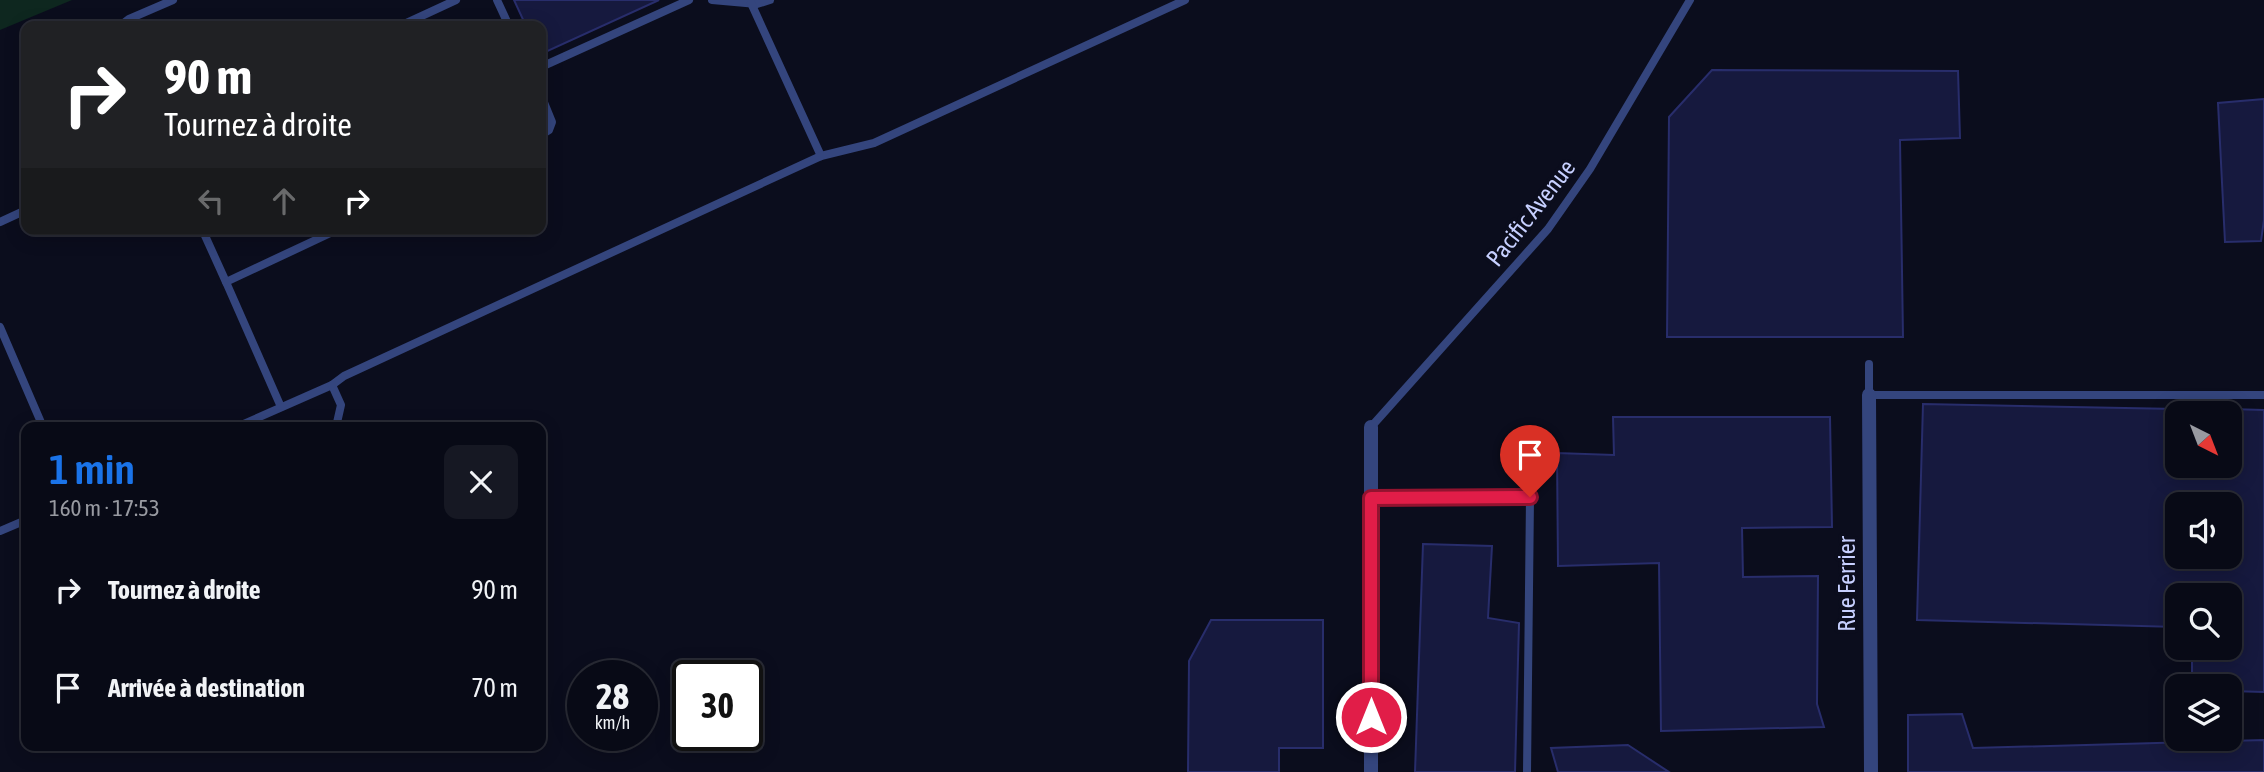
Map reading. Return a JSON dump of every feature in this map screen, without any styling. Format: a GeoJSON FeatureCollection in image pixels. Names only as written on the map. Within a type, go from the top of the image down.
{"type":"FeatureCollection","features":[{"type":"Feature","properties":{"kind":"street","name":"Rue Ferrier"},"geometry":{"type":"LineString","coordinates":[[1870,395],[1871,772]]}},
{"type":"Feature","properties":{"kind":"street"},"geometry":{"type":"LineString","coordinates":[[1371,427],[1371,772]]}},
{"type":"Feature","properties":{"kind":"lane"},"geometry":{"type":"LineString","coordinates":[[127,21],[173,0]]}},
{"type":"Feature","properties":{"kind":"lane"},"geometry":{"type":"LineString","coordinates":[[411,21],[456,0]]}},
{"type":"Feature","properties":{"kind":"lane"},"geometry":{"type":"LineString","coordinates":[[497,0],[507,21]]}},
{"type":"Feature","properties":{"kind":"lane"},"geometry":{"type":"LineString","coordinates":[[546,65],[690,0]]}},
{"type":"Feature","properties":{"kind":"lane"},"geometry":{"type":"LineString","coordinates":[[712,0],[751,4],[770,0]]}},
{"type":"Feature","properties":{"kind":"lane"},"geometry":{"type":"LineString","coordinates":[[248,422],[821,156],[874,143],[1185,0]]}},
{"type":"Feature","properties":{"kind":"lane","name":"Pacific Avenue"},"geometry":{"type":"LineString","coordinates":[[1371,427],[1465,325],[1548,229],[1590,169],[1690,0]]}},
{"type":"Feature","properties":{"kind":"lane"},"geometry":{"type":"LineString","coordinates":[[751,4],[821,156]]}},
{"type":"Feature","properties":{"kind":"lane"},"geometry":{"type":"LineString","coordinates":[[546,107],[552,122],[546,132]]}},
{"type":"Feature","properties":{"kind":"lane"},"geometry":{"type":"LineString","coordinates":[[0,222],[21,212]]}},
{"type":"Feature","properties":{"kind":"lane"},"geometry":{"type":"LineString","coordinates":[[205,235],[281,407]]}},
{"type":"Feature","properties":{"kind":"lane"},"geometry":{"type":"LineString","coordinates":[[226,282],[326,235]]}},
{"type":"Feature","properties":{"kind":"lane"},"geometry":{"type":"LineString","coordinates":[[0,327],[41,422]]}},
{"type":"Feature","properties":{"kind":"lane"},"geometry":{"type":"LineString","coordinates":[[1869,364],[1870,395],[2264,395]]}},
{"type":"Feature","properties":{"kind":"lane"},"geometry":{"type":"LineString","coordinates":[[331,385],[341,405],[337,422]]}},
{"type":"Feature","properties":{"kind":"lane"},"geometry":{"type":"LineString","coordinates":[[1371,498],[1530,497],[1527,772]]}},
{"type":"Feature","properties":{"kind":"lane"},"geometry":{"type":"LineString","coordinates":[[0,531],[21,522]]}},
{"type":"Feature","properties":{"kind":"green space"},"geometry":{"type":"Polygon","coordinates":[[[0,0],[72,0],[21,21],[0,30],[0,0]]]}},
{"type":"Feature","properties":{"kind":"building"},"geometry":{"type":"Polygon","coordinates":[[[514,0],[659,0],[546,52],[546,21],[524,21],[514,0]]]}},
{"type":"Feature","properties":{"kind":"building"},"geometry":{"type":"Polygon","coordinates":[[[1712,70],[1958,71],[1960,138],[1900,140],[1903,337],[1667,337],[1669,117],[1712,70]]]}},
{"type":"Feature","properties":{"kind":"building"},"geometry":{"type":"Polygon","coordinates":[[[2264,99],[2264,220],[2261,241],[2225,242],[2218,103],[2264,99]]]}},
{"type":"Feature","properties":{"kind":"building"},"geometry":{"type":"Polygon","coordinates":[[[1923,404],[2165,409],[2165,478],[2242,478],[2242,409],[2264,410],[2264,692],[2242,691],[2242,674],[2192,674],[2192,660],[2242,660],[2242,583],[2165,583],[2165,627],[1917,620],[1923,404]]]}},
{"type":"Feature","properties":{"kind":"building"},"geometry":{"type":"Polygon","coordinates":[[[1613,417],[1830,417],[1832,527],[1742,528],[1743,577],[1818,576],[1817,704],[1824,727],[1661,731],[1659,563],[1558,566],[1557,453],[1614,455],[1613,417]]]}},
{"type":"Feature","properties":{"kind":"building"},"geometry":{"type":"Polygon","coordinates":[[[1423,544],[1492,546],[1488,618],[1519,623],[1515,772],[1415,772],[1423,544]]]}},
{"type":"Feature","properties":{"kind":"building"},"geometry":{"type":"Polygon","coordinates":[[[1211,620],[1323,620],[1323,748],[1279,748],[1279,772],[1188,772],[1189,661],[1211,620]]]}},
{"type":"Feature","properties":{"kind":"building"},"geometry":{"type":"Polygon","coordinates":[[[1962,714],[1973,748],[2165,743],[2165,751],[2242,751],[2242,741],[2264,740],[2264,772],[1908,772],[1908,715],[1962,714]]]}},
{"type":"Feature","properties":{"kind":"building"},"geometry":{"type":"Polygon","coordinates":[[[1628,745],[1669,772],[1558,772],[1551,748],[1628,745]]]}},
{"type":"Feature","properties":{"kind":"route"},"geometry":{"type":"LineString","coordinates":[[1371,717],[1371,498],[1530,497]]}}]}
